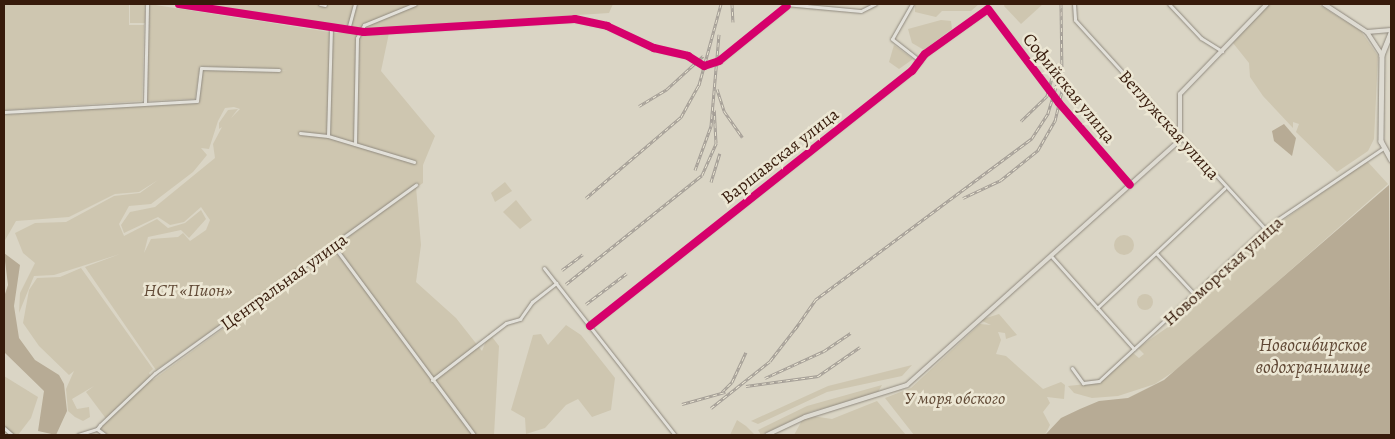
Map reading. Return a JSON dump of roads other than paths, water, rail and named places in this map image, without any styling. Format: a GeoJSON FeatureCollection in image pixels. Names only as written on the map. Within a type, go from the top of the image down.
{"type":"FeatureCollection","features":[{"type":"Feature","properties":{"kind":"highway"},"geometry":{"type":"LineString","coordinates":[[1391,32],[1382,55],[1382,148],[1391,159]]}},
{"type":"Feature","properties":{"kind":"main road"},"geometry":{"type":"LineString","coordinates":[[767,435],[804,417],[907,385],[1052,257],[1180,140],[1180,94],[1267,4]]}},
{"type":"Feature","properties":{"kind":"main road"},"geometry":{"type":"LineString","coordinates":[[1324,4],[1368,32],[1382,55]]}},
{"type":"Feature","properties":{"kind":"main road"},"geometry":{"type":"LineString","coordinates":[[1368,32],[1391,32]]}},
{"type":"Feature","properties":{"kind":"street"},"geometry":{"type":"LineString","coordinates":[[145,103],[148,4]]}},
{"type":"Feature","properties":{"kind":"street"},"geometry":{"type":"LineString","coordinates":[[179,4],[331,30],[360,31],[575,19],[607,26],[707,66],[720,61],[786,5],[861,11],[875,4]]}},
{"type":"Feature","properties":{"kind":"street"},"geometry":{"type":"LineString","coordinates":[[320,4],[325,5]]}},
{"type":"Feature","properties":{"kind":"street"},"geometry":{"type":"LineString","coordinates":[[349,26],[356,4]]}},
{"type":"Feature","properties":{"kind":"street"},"geometry":{"type":"LineString","coordinates":[[356,144],[360,31],[364,25],[415,4]]}},
{"type":"Feature","properties":{"kind":"street"},"geometry":{"type":"LineString","coordinates":[[912,4],[892,39],[920,61]]}},
{"type":"Feature","properties":{"kind":"street","name":"Ветлужская улица"},"geometry":{"type":"LineString","coordinates":[[1074,4],[1074,20],[1180,140],[1265,228]]}},
{"type":"Feature","properties":{"kind":"street"},"geometry":{"type":"LineString","coordinates":[[1169,4],[1201,38],[1222,51]]}},
{"type":"Feature","properties":{"kind":"street","name":"Варшавская улица"},"geometry":{"type":"LineString","coordinates":[[590,326],[920,61],[988,9]]}},
{"type":"Feature","properties":{"kind":"street","name":"Софийская улица"},"geometry":{"type":"LineString","coordinates":[[988,9],[1059,103],[1130,185]]}},
{"type":"Feature","properties":{"kind":"street"},"geometry":{"type":"LineString","coordinates":[[328,136],[331,30]]}},
{"type":"Feature","properties":{"kind":"street"},"geometry":{"type":"LineString","coordinates":[[4,112],[197,101],[201,68],[279,70]]}},
{"type":"Feature","properties":{"kind":"street"},"geometry":{"type":"LineString","coordinates":[[300,133],[328,136],[414,162]]}},
{"type":"Feature","properties":{"kind":"street","name":"Новоморская улица"},"geometry":{"type":"LineString","coordinates":[[1072,368],[1083,383],[1096,382],[1195,295],[1265,228],[1382,148]]}},
{"type":"Feature","properties":{"kind":"street","name":"Центральная улица"},"geometry":{"type":"LineString","coordinates":[[97,428],[152,379],[155,373],[416,186]]}},
{"type":"Feature","properties":{"kind":"street"},"geometry":{"type":"LineString","coordinates":[[1097,308],[1225,188]]}},
{"type":"Feature","properties":{"kind":"street"},"geometry":{"type":"LineString","coordinates":[[336,249],[474,435]]}},
{"type":"Feature","properties":{"kind":"street"},"geometry":{"type":"LineString","coordinates":[[1156,253],[1195,295]]}},
{"type":"Feature","properties":{"kind":"street"},"geometry":{"type":"LineString","coordinates":[[1052,257],[1134,349]]}},
{"type":"Feature","properties":{"kind":"street"},"geometry":{"type":"LineString","coordinates":[[544,268],[675,435]]}},
{"type":"Feature","properties":{"kind":"street"},"geometry":{"type":"LineString","coordinates":[[432,380],[506,323],[520,319],[532,302],[556,284]]}},
{"type":"Feature","properties":{"kind":"street"},"geometry":{"type":"LineString","coordinates":[[4,428],[12,435]]}},
{"type":"Feature","properties":{"kind":"street"},"geometry":{"type":"LineString","coordinates":[[78,435],[97,428],[105,435]]}},
{"type":"Feature","properties":{"kind":"water"},"geometry":{"type":"Polygon","coordinates":[[[1284,124],[1296,138],[1292,156],[1274,141],[1272,131],[1284,124]]]}},
{"type":"Feature","properties":{"kind":"water","name":"Новосибирское водохранилище"},"geometry":{"type":"Polygon","coordinates":[[[1389,185],[1391,435],[1045,435],[1061,418],[1080,409],[1099,401],[1128,398],[1164,380],[1389,185]]]}},
{"type":"Feature","properties":{"kind":"water"},"geometry":{"type":"Polygon","coordinates":[[[4,253],[20,265],[14,306],[19,338],[35,360],[59,375],[64,384],[67,411],[56,435],[38,431],[44,391],[4,352],[4,297],[8,285],[4,253]]]}},
{"type":"Feature","properties":{"kind":"railway"},"geometry":{"type":"LineString","coordinates":[[586,198],[681,117],[699,85],[721,4]]}},
{"type":"Feature","properties":{"kind":"railway"},"geometry":{"type":"LineString","coordinates":[[732,4],[733,22]]}},
{"type":"Feature","properties":{"kind":"railway"},"geometry":{"type":"LineString","coordinates":[[1061,4],[1062,73]]}},
{"type":"Feature","properties":{"kind":"railway"},"geometry":{"type":"LineString","coordinates":[[695,170],[711,126],[719,34]]}},
{"type":"Feature","properties":{"kind":"railway"},"geometry":{"type":"LineString","coordinates":[[639,106],[667,89],[703,56]]}},
{"type":"Feature","properties":{"kind":"railway"},"geometry":{"type":"LineString","coordinates":[[1021,121],[1047,96],[1056,63]]}},
{"type":"Feature","properties":{"kind":"railway"},"geometry":{"type":"LineString","coordinates":[[795,329],[815,300],[1032,138],[1048,113],[1062,67]]}},
{"type":"Feature","properties":{"kind":"railway"},"geometry":{"type":"LineString","coordinates":[[717,89],[724,111],[742,137]]}},
{"type":"Feature","properties":{"kind":"railway"},"geometry":{"type":"LineString","coordinates":[[963,198],[1001,180],[1038,150],[1055,121],[1062,90]]}},
{"type":"Feature","properties":{"kind":"railway"},"geometry":{"type":"LineString","coordinates":[[566,284],[702,175],[716,143],[714,110]]}},
{"type":"Feature","properties":{"kind":"railway"},"geometry":{"type":"LineString","coordinates":[[711,182],[720,153]]}},
{"type":"Feature","properties":{"kind":"railway"},"geometry":{"type":"LineString","coordinates":[[562,270],[583,254]]}},
{"type":"Feature","properties":{"kind":"railway"},"geometry":{"type":"LineString","coordinates":[[586,304],[627,273]]}},
{"type":"Feature","properties":{"kind":"railway"},"geometry":{"type":"LineString","coordinates":[[711,408],[770,361],[798,325]]}},
{"type":"Feature","properties":{"kind":"railway"},"geometry":{"type":"LineString","coordinates":[[765,378],[824,351],[851,333]]}},
{"type":"Feature","properties":{"kind":"railway"},"geometry":{"type":"LineString","coordinates":[[746,386],[818,376],[860,347]]}},
{"type":"Feature","properties":{"kind":"railway"},"geometry":{"type":"LineString","coordinates":[[722,392],[732,382],[746,352]]}},
{"type":"Feature","properties":{"kind":"railway"},"geometry":{"type":"LineString","coordinates":[[682,404],[725,392]]}},
{"type":"Feature","properties":{"kind":"park label","name":"НСТ «Пион»"},"geometry":{"type":"Point","coordinates":[188,290]}},
{"type":"Feature","properties":{"kind":"park label","name":"У моря обского"},"geometry":{"type":"Point","coordinates":[955,398]}}]}
